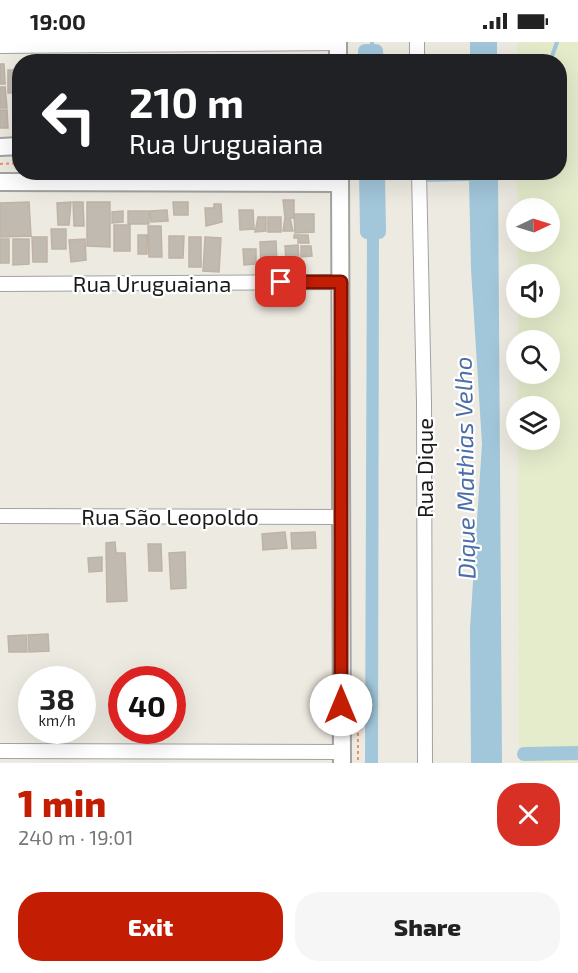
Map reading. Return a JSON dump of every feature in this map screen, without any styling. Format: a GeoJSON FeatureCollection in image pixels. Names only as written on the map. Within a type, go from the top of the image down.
{"type":"FeatureCollection","features":[{"type":"Feature","properties":{"kind":"street"},"geometry":{"type":"LineString","coordinates":[[0,46],[338,43]]}},
{"type":"Feature","properties":{"kind":"street"},"geometry":{"type":"LineString","coordinates":[[0,751],[342,758],[340,180]]}},
{"type":"Feature","properties":{"kind":"street","name":"Rua Dique"},"geometry":{"type":"LineString","coordinates":[[419,180],[424,402],[425,763]]}},
{"type":"Feature","properties":{"kind":"street","name":"Rua Uruguaiana"},"geometry":{"type":"LineString","coordinates":[[0,284],[341,282]]}},
{"type":"Feature","properties":{"kind":"street","name":"Rua São Leopoldo"},"geometry":{"type":"LineString","coordinates":[[0,516],[340,517]]}},
{"type":"Feature","properties":{"kind":"green space"},"geometry":{"type":"Polygon","coordinates":[[[517,42],[578,42],[578,763],[519,763],[518,450],[560,450],[560,396],[518,396],[518,384],[560,384],[560,330],[518,330],[518,318],[560,318],[560,264],[518,264],[518,252],[560,252],[560,198],[518,198],[517,180],[567,180],[567,54],[517,54],[517,42]]]}},
{"type":"Feature","properties":{"kind":"water"},"geometry":{"type":"Polygon","coordinates":[[[470,42],[497,42],[497,54],[470,54],[470,42]]]}},
{"type":"Feature","properties":{"kind":"water","name":"Dique Mathias Velho"},"geometry":{"type":"Polygon","coordinates":[[[425,180],[498,180],[502,763],[471,763],[470,628],[482,444],[471,269],[469,181],[425,182],[425,180]]]}},
{"type":"Feature","properties":{"kind":"water"},"geometry":{"type":"Polygon","coordinates":[[[367,232],[379,232],[378,763],[365,763],[367,232]]]}},
{"type":"Feature","properties":{"kind":"building"},"geometry":{"type":"Polygon","coordinates":[[[0,64],[4,64],[5,84],[0,84],[0,64]]]}},
{"type":"Feature","properties":{"kind":"building"},"geometry":{"type":"Polygon","coordinates":[[[8,70],[12,70],[12,93],[8,93],[8,70]]]}},
{"type":"Feature","properties":{"kind":"building"},"geometry":{"type":"Polygon","coordinates":[[[0,87],[5,87],[7,108],[0,108],[0,87]]]}},
{"type":"Feature","properties":{"kind":"building"},"geometry":{"type":"Polygon","coordinates":[[[0,110],[7,110],[8,128],[0,128],[0,110]]]}},
{"type":"Feature","properties":{"kind":"building"},"geometry":{"type":"Polygon","coordinates":[[[283,200],[294,200],[294,218],[290,218],[293,231],[283,231],[285,217],[283,200]]]}},
{"type":"Feature","properties":{"kind":"building"},"geometry":{"type":"Polygon","coordinates":[[[29,202],[31,236],[0,237],[0,203],[29,202]]]}},
{"type":"Feature","properties":{"kind":"building"},"geometry":{"type":"Polygon","coordinates":[[[71,202],[69,225],[58,225],[57,203],[71,202]]]}},
{"type":"Feature","properties":{"kind":"building"},"geometry":{"type":"Polygon","coordinates":[[[73,202],[83,202],[84,226],[74,226],[73,202]]]}},
{"type":"Feature","properties":{"kind":"building"},"geometry":{"type":"Polygon","coordinates":[[[87,202],[110,202],[110,247],[87,246],[87,202]]]}},
{"type":"Feature","properties":{"kind":"building"},"geometry":{"type":"Polygon","coordinates":[[[173,202],[188,202],[188,215],[174,215],[173,202]]]}},
{"type":"Feature","properties":{"kind":"building"},"geometry":{"type":"Polygon","coordinates":[[[214,204],[221,204],[222,222],[206,226],[205,208],[214,208],[214,204]]]}},
{"type":"Feature","properties":{"kind":"building"},"geometry":{"type":"Polygon","coordinates":[[[167,210],[168,221],[151,222],[150,211],[167,210]]]}},
{"type":"Feature","properties":{"kind":"building"},"geometry":{"type":"Polygon","coordinates":[[[239,210],[253,210],[254,229],[240,230],[239,210]]]}},
{"type":"Feature","properties":{"kind":"building"},"geometry":{"type":"Polygon","coordinates":[[[123,211],[123,222],[112,223],[112,212],[123,211]]]}},
{"type":"Feature","properties":{"kind":"building"},"geometry":{"type":"Polygon","coordinates":[[[128,211],[149,211],[149,224],[128,224],[128,211]]]}},
{"type":"Feature","properties":{"kind":"building"},"geometry":{"type":"Polygon","coordinates":[[[294,214],[314,214],[314,232],[295,233],[294,214]]]}},
{"type":"Feature","properties":{"kind":"building"},"geometry":{"type":"Polygon","coordinates":[[[258,217],[266,217],[266,231],[255,232],[258,217]]]}},
{"type":"Feature","properties":{"kind":"building"},"geometry":{"type":"Polygon","coordinates":[[[268,217],[281,217],[281,232],[268,232],[268,217]]]}},
{"type":"Feature","properties":{"kind":"building"},"geometry":{"type":"Polygon","coordinates":[[[114,225],[130,225],[130,251],[114,251],[114,225]]]}},
{"type":"Feature","properties":{"kind":"building"},"geometry":{"type":"Polygon","coordinates":[[[148,226],[161,226],[162,257],[149,257],[148,226]]]}},
{"type":"Feature","properties":{"kind":"building"},"geometry":{"type":"Polygon","coordinates":[[[51,229],[66,229],[66,249],[52,249],[51,229]]]}},
{"type":"Feature","properties":{"kind":"building"},"geometry":{"type":"Polygon","coordinates":[[[138,235],[147,235],[147,254],[138,254],[138,235]]]}},
{"type":"Feature","properties":{"kind":"building"},"geometry":{"type":"Polygon","coordinates":[[[294,235],[308,235],[309,243],[298,243],[298,238],[294,238],[294,235]]]}},
{"type":"Feature","properties":{"kind":"building"},"geometry":{"type":"Polygon","coordinates":[[[169,236],[184,236],[183,258],[169,258],[169,236]]]}},
{"type":"Feature","properties":{"kind":"building"},"geometry":{"type":"Polygon","coordinates":[[[32,237],[47,237],[47,262],[33,262],[32,237]]]}},
{"type":"Feature","properties":{"kind":"building"},"geometry":{"type":"Polygon","coordinates":[[[189,237],[201,237],[201,267],[189,267],[189,237]]]}},
{"type":"Feature","properties":{"kind":"building"},"geometry":{"type":"Polygon","coordinates":[[[205,237],[221,238],[219,272],[203,271],[205,237]]]}},
{"type":"Feature","properties":{"kind":"building"},"geometry":{"type":"Polygon","coordinates":[[[0,239],[9,239],[9,263],[0,263],[0,239]]]}},
{"type":"Feature","properties":{"kind":"building"},"geometry":{"type":"Polygon","coordinates":[[[13,239],[29,239],[29,264],[13,265],[13,239]]]}},
{"type":"Feature","properties":{"kind":"building"},"geometry":{"type":"Polygon","coordinates":[[[85,239],[86,260],[71,262],[69,240],[85,239]]]}},
{"type":"Feature","properties":{"kind":"building"},"geometry":{"type":"Polygon","coordinates":[[[276,241],[277,264],[261,265],[260,242],[276,241]]]}},
{"type":"Feature","properties":{"kind":"building"},"geometry":{"type":"Polygon","coordinates":[[[298,245],[299,259],[286,260],[285,246],[298,245]]]}},
{"type":"Feature","properties":{"kind":"building"},"geometry":{"type":"Polygon","coordinates":[[[301,246],[311,246],[312,256],[301,257],[301,246]]]}},
{"type":"Feature","properties":{"kind":"building"},"geometry":{"type":"Polygon","coordinates":[[[243,249],[256,249],[256,264],[244,265],[243,249]]]}},
{"type":"Feature","properties":{"kind":"building"},"geometry":{"type":"Polygon","coordinates":[[[285,532],[287,548],[263,550],[262,534],[285,532]]]}},
{"type":"Feature","properties":{"kind":"building"},"geometry":{"type":"Polygon","coordinates":[[[315,532],[316,548],[292,549],[291,533],[315,532]]]}},
{"type":"Feature","properties":{"kind":"building"},"geometry":{"type":"Polygon","coordinates":[[[115,542],[116,553],[125,553],[127,601],[107,602],[106,543],[115,542]]]}},
{"type":"Feature","properties":{"kind":"building"},"geometry":{"type":"Polygon","coordinates":[[[148,544],[161,544],[162,571],[149,571],[148,544]]]}},
{"type":"Feature","properties":{"kind":"building"},"geometry":{"type":"Polygon","coordinates":[[[185,552],[186,588],[171,589],[169,553],[185,552]]]}},
{"type":"Feature","properties":{"kind":"building"},"geometry":{"type":"Polygon","coordinates":[[[102,557],[102,571],[89,572],[88,558],[102,557]]]}},
{"type":"Feature","properties":{"kind":"building"},"geometry":{"type":"Polygon","coordinates":[[[48,634],[49,651],[29,652],[28,635],[48,634]]]}},
{"type":"Feature","properties":{"kind":"building"},"geometry":{"type":"Polygon","coordinates":[[[26,635],[27,652],[9,652],[8,636],[26,635]]]}},
{"type":"Feature","properties":{"kind":"waterway","name":"Dique Mathias Velho"},"geometry":{"type":"LineString","coordinates":[[372,42],[372,54]]}},
{"type":"Feature","properties":{"kind":"waterway"},"geometry":{"type":"LineString","coordinates":[[553,54],[557,42]]}},
{"type":"Feature","properties":{"kind":"waterway","name":"Dique Mathias Velho"},"geometry":{"type":"LineString","coordinates":[[365,54],[365,51],[376,51],[376,54]]}},
{"type":"Feature","properties":{"kind":"waterway","name":"Dique Mathias Velho"},"geometry":{"type":"LineString","coordinates":[[366,180],[367,232],[379,232],[378,180]]}},
{"type":"Feature","properties":{"kind":"waterway","name":"Dique Mathias Velho"},"geometry":{"type":"LineString","coordinates":[[371,180],[372,235]]}},
{"type":"Feature","properties":{"kind":"waterway"},"geometry":{"type":"LineString","coordinates":[[524,754],[578,753]]}},
{"type":"Feature","properties":{"kind":"route"},"geometry":{"type":"LineString","coordinates":[[281,282],[341,282],[341,705]]}}]}
